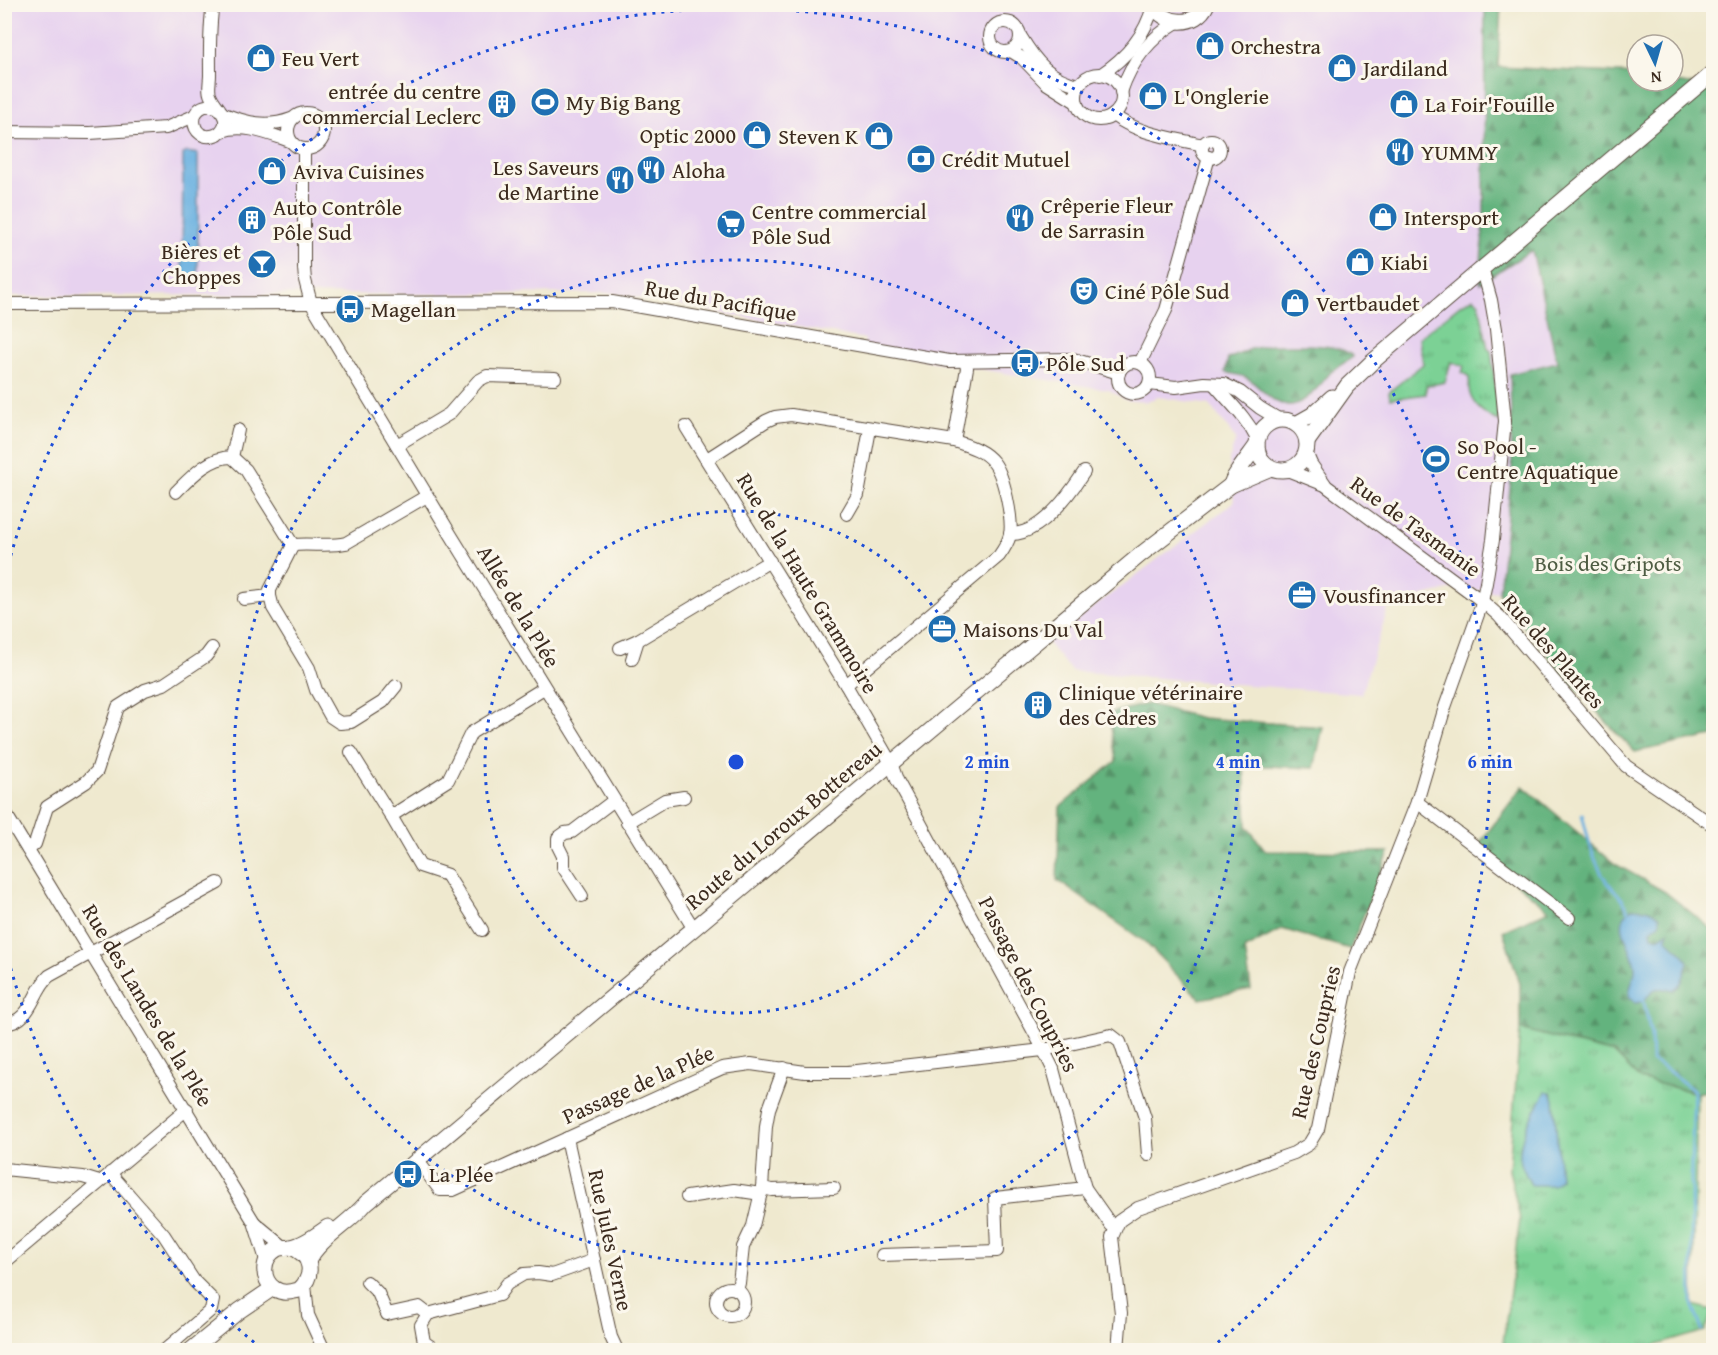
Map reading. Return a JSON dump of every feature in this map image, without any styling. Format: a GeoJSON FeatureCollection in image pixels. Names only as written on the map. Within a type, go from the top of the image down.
{"type":"FeatureCollection","features":[{"type":"Feature","properties":{"kind":"main road"},"geometry":{"type":"LineString","coordinates":[[1153,5],[1161,15],[1177,22],[1197,17],[1207,4]]}},
{"type":"Feature","properties":{"kind":"main road"},"geometry":{"type":"LineString","coordinates":[[1307,447],[1305,435],[1296,424],[1280,420],[1263,428],[1257,442],[1260,458],[1271,468],[1287,470],[1299,463],[1347,386],[1371,363],[1713,72]]}},
{"type":"Feature","properties":{"kind":"main road"},"geometry":{"type":"LineString","coordinates":[[1296,424],[1312,415],[1340,389],[1347,386]]}},
{"type":"Feature","properties":{"kind":"main road","name":"Route du Loroux Bottereau"},"geometry":{"type":"LineString","coordinates":[[1231,485],[1231,479],[1244,464],[1257,442]]}},
{"type":"Feature","properties":{"kind":"main road","name":"Route du Loroux Bottereau"},"geometry":{"type":"LineString","coordinates":[[366,1203],[1140,555],[1231,485],[1271,468]]}},
{"type":"Feature","properties":{"kind":"main road"},"geometry":{"type":"LineString","coordinates":[[288,1247],[304,1255],[308,1262],[309,1277],[298,1290],[289,1292],[270,1284],[265,1274],[266,1260],[271,1254],[288,1247],[312,1238],[355,1207],[366,1203]]}},
{"type":"Feature","properties":{"kind":"main road"},"geometry":{"type":"LineString","coordinates":[[308,1262],[318,1247],[358,1213],[366,1203]]}},
{"type":"Feature","properties":{"kind":"main road"},"geometry":{"type":"LineString","coordinates":[[191,1350],[270,1284]]}},
{"type":"Feature","properties":{"kind":"street"},"geometry":{"type":"LineString","coordinates":[[205,4],[210,24]]}},
{"type":"Feature","properties":{"kind":"street"},"geometry":{"type":"LineString","coordinates":[[4,132],[90,134],[166,128],[196,119],[210,94],[210,24],[213,4]]}},
{"type":"Feature","properties":{"kind":"street"},"geometry":{"type":"LineString","coordinates":[[1100,75],[1128,53],[1138,40],[1146,28],[1153,5]]}},
{"type":"Feature","properties":{"kind":"street"},"geometry":{"type":"LineString","coordinates":[[1076,102],[1046,83],[1022,58],[1011,51],[1000,51],[993,46],[990,38],[992,29],[1002,21],[1011,22],[1018,27],[1029,51],[1051,74],[1064,82],[1079,85]]}},
{"type":"Feature","properties":{"kind":"street"},"geometry":{"type":"LineString","coordinates":[[1121,92],[1111,78],[1100,75],[1088,77],[1079,85],[1076,102],[1079,109],[1089,118],[1101,120],[1113,115],[1120,105],[1121,92],[1126,78],[1138,57],[1153,39],[1177,22]]}},
{"type":"Feature","properties":{"kind":"street"},"geometry":{"type":"LineString","coordinates":[[1011,51],[1018,45],[1021,37]]}},
{"type":"Feature","properties":{"kind":"street"},"geometry":{"type":"LineString","coordinates":[[210,94],[225,120],[222,131]]}},
{"type":"Feature","properties":{"kind":"street"},"geometry":{"type":"LineString","coordinates":[[211,105],[221,111],[245,122],[267,125],[308,113],[321,120],[324,133],[317,145],[304,149],[290,141],[251,129],[239,128],[222,131],[207,137],[202,135],[196,119],[203,106],[211,105]]}},
{"type":"Feature","properties":{"kind":"street"},"geometry":{"type":"LineString","coordinates":[[1113,115],[1145,130],[1203,145],[1210,140],[1220,145],[1219,153],[1215,157],[1209,157],[1166,310],[1140,363]]}},
{"type":"Feature","properties":{"kind":"street"},"geometry":{"type":"LineString","coordinates":[[290,141],[287,130],[291,119]]}},
{"type":"Feature","properties":{"kind":"street","name":"Allée de la Plée"},"geometry":{"type":"LineString","coordinates":[[304,149],[304,268],[311,303],[544,688],[694,929]]}},
{"type":"Feature","properties":{"kind":"street","name":"Rue des Plantes"},"geometry":{"type":"LineString","coordinates":[[1482,268],[1496,329],[1505,421],[1493,540],[1482,601],[1499,616],[1626,766],[1713,826]]}},
{"type":"Feature","properties":{"kind":"street","name":"Rue du Pacifique"},"geometry":{"type":"LineString","coordinates":[[4,304],[612,302],[949,361],[1073,359],[1119,373]]}},
{"type":"Feature","properties":{"kind":"street"},"geometry":{"type":"LineString","coordinates":[[954,441],[967,368],[965,361]]}},
{"type":"Feature","properties":{"kind":"street"},"geometry":{"type":"LineString","coordinates":[[1127,363],[1140,363],[1149,370],[1149,384],[1143,392],[1128,393],[1120,386],[1119,373],[1127,363]]}},
{"type":"Feature","properties":{"kind":"street"},"geometry":{"type":"LineString","coordinates":[[397,445],[449,414],[478,381],[487,376],[555,378]]}},
{"type":"Feature","properties":{"kind":"street"},"geometry":{"type":"LineString","coordinates":[[1149,384],[1176,387],[1204,383],[1224,384],[1233,387],[1280,420]]}},
{"type":"Feature","properties":{"kind":"street"},"geometry":{"type":"LineString","coordinates":[[1214,384],[1246,419],[1257,442]]}},
{"type":"Feature","properties":{"kind":"street"},"geometry":{"type":"LineString","coordinates":[[707,459],[775,417],[791,415],[954,441],[973,447],[995,465],[1011,520],[1006,546],[999,556],[846,685]]}},
{"type":"Feature","properties":{"kind":"street","name":"Rue de la Haute Grammoire"},"geometry":{"type":"LineString","coordinates":[[686,427],[846,685],[891,763]]}},
{"type":"Feature","properties":{"kind":"street"},"geometry":{"type":"LineString","coordinates":[[847,514],[858,495],[870,429]]}},
{"type":"Feature","properties":{"kind":"street"},"geometry":{"type":"LineString","coordinates":[[232,457],[238,430]]}},
{"type":"Feature","properties":{"kind":"street","name":"Rue de Tasmanie"},"geometry":{"type":"LineString","coordinates":[[1307,447],[1311,464],[1325,485]]}},
{"type":"Feature","properties":{"kind":"street"},"geometry":{"type":"LineString","coordinates":[[176,492],[197,471],[222,457],[232,457],[246,470],[293,545]]}},
{"type":"Feature","properties":{"kind":"street","name":"Rue de Tasmanie"},"geometry":{"type":"LineString","coordinates":[[1287,470],[1325,485],[1482,601]]}},
{"type":"Feature","properties":{"kind":"street"},"geometry":{"type":"LineString","coordinates":[[1010,534],[1028,532],[1066,499],[1084,472]]}},
{"type":"Feature","properties":{"kind":"street"},"geometry":{"type":"LineString","coordinates":[[293,545],[307,543],[334,546],[346,543],[427,496]]}},
{"type":"Feature","properties":{"kind":"street"},"geometry":{"type":"LineString","coordinates":[[293,545],[272,585],[270,596],[273,608],[309,668],[316,690],[331,717],[340,723],[351,722],[383,702],[396,686]]}},
{"type":"Feature","properties":{"kind":"street"},"geometry":{"type":"LineString","coordinates":[[620,648],[638,640],[770,561]]}},
{"type":"Feature","properties":{"kind":"street"},"geometry":{"type":"LineString","coordinates":[[244,600],[270,596]]}},
{"type":"Feature","properties":{"kind":"street","name":"Rue des Coupries"},"geometry":{"type":"LineString","coordinates":[[1115,1227],[1119,1221],[1138,1208],[1294,1153],[1314,1138],[1318,1129],[1350,972],[1417,802],[1445,707],[1482,601]]}},
{"type":"Feature","properties":{"kind":"street"},"geometry":{"type":"LineString","coordinates":[[632,659],[638,640]]}},
{"type":"Feature","properties":{"kind":"street"},"geometry":{"type":"LineString","coordinates":[[28,850],[35,844],[47,807],[86,782],[97,771],[118,707],[144,690],[164,684],[206,656],[212,648]]}},
{"type":"Feature","properties":{"kind":"street"},"geometry":{"type":"LineString","coordinates":[[391,816],[448,780],[471,733],[544,688]]}},
{"type":"Feature","properties":{"kind":"street"},"geometry":{"type":"LineString","coordinates":[[351,752],[420,866],[447,875],[482,930]]}},
{"type":"Feature","properties":{"kind":"street","name":"Passage des Coupries"},"geometry":{"type":"LineString","coordinates":[[891,763],[897,780],[1053,1069],[1085,1188],[1111,1225],[1115,1227]]}},
{"type":"Feature","properties":{"kind":"street"},"geometry":{"type":"LineString","coordinates":[[627,822],[664,800],[684,797]]}},
{"type":"Feature","properties":{"kind":"street"},"geometry":{"type":"LineString","coordinates":[[582,896],[563,867],[563,856],[558,846],[558,838],[565,833],[573,832],[614,801]]}},
{"type":"Feature","properties":{"kind":"street"},"geometry":{"type":"LineString","coordinates":[[1417,802],[1569,918]]}},
{"type":"Feature","properties":{"kind":"street","name":"Rue des Landes de la Plée"},"geometry":{"type":"LineString","coordinates":[[4,811],[255,1222],[266,1260]]}},
{"type":"Feature","properties":{"kind":"street"},"geometry":{"type":"LineString","coordinates":[[4,1024],[11,1024],[27,1013],[46,979],[218,883]]}},
{"type":"Feature","properties":{"kind":"street","name":"Passage de la Plée"},"geometry":{"type":"LineString","coordinates":[[417,1160],[440,1190],[453,1190],[722,1068],[751,1064],[805,1072],[848,1072],[1043,1050],[1111,1035],[1120,1042],[1145,1118],[1148,1155]]}},
{"type":"Feature","properties":{"kind":"street"},"geometry":{"type":"LineString","coordinates":[[736,1290],[743,1247],[753,1226],[761,1191],[769,1109],[784,1068]]}},
{"type":"Feature","properties":{"kind":"street"},"geometry":{"type":"LineString","coordinates":[[4,1263],[187,1109]]}},
{"type":"Feature","properties":{"kind":"street","name":"Rue Jules Verne"},"geometry":{"type":"LineString","coordinates":[[567,1138],[611,1337],[617,1350]]}},
{"type":"Feature","properties":{"kind":"street"},"geometry":{"type":"LineString","coordinates":[[4,1169],[83,1177],[99,1182]]}},
{"type":"Feature","properties":{"kind":"street"},"geometry":{"type":"LineString","coordinates":[[110,1173],[164,1235],[194,1281],[213,1300],[211,1310],[165,1350]]}},
{"type":"Feature","properties":{"kind":"street"},"geometry":{"type":"LineString","coordinates":[[687,1197],[734,1190],[834,1188]]}},
{"type":"Feature","properties":{"kind":"street"},"geometry":{"type":"LineString","coordinates":[[882,1255],[997,1251],[995,1198],[1085,1188]]}},
{"type":"Feature","properties":{"kind":"street","name":"Rue des Landes de la Plée"},"geometry":{"type":"LineString","coordinates":[[255,1222],[288,1247]]}},
{"type":"Feature","properties":{"kind":"street"},"geometry":{"type":"LineString","coordinates":[[1115,1227],[1112,1237],[1121,1313],[1118,1350]]}},
{"type":"Feature","properties":{"kind":"street"},"geometry":{"type":"LineString","coordinates":[[436,1350],[424,1342],[421,1324],[428,1314],[499,1295],[507,1284],[524,1274],[552,1275],[594,1260]]}},
{"type":"Feature","properties":{"kind":"street"},"geometry":{"type":"LineString","coordinates":[[367,1282],[378,1293],[387,1314],[419,1307],[428,1314]]}},
{"type":"Feature","properties":{"kind":"street"},"geometry":{"type":"LineString","coordinates":[[305,1284],[308,1315]]}},
{"type":"Feature","properties":{"kind":"street"},"geometry":{"type":"LineString","coordinates":[[289,1292],[308,1315],[324,1350]]}},
{"type":"Feature","properties":{"kind":"shaded area"},"geometry":{"type":"Polygon","coordinates":[[[4,5],[1485,5],[1484,211],[1480,282],[1532,250],[1557,363],[1510,374],[1512,469],[1499,592],[1456,588],[1389,605],[1361,694],[1071,671],[1047,642],[1234,502],[1229,460],[1236,439],[1210,405],[1158,397],[1144,402],[1126,400],[1109,390],[863,350],[865,339],[612,293],[5,296],[4,5]]]}},
{"type":"Feature","properties":{"kind":"green space","name":"Bois des Gripots"},"geometry":{"type":"Polygon","coordinates":[[[1485,5],[1501,5],[1498,67],[1625,73],[1625,93],[1685,93],[1685,83],[1713,89],[1713,736],[1635,752],[1551,659],[1503,601],[1499,592],[1512,469],[1510,374],[1557,362],[1532,250],[1480,283],[1484,211],[1485,5]]]}},
{"type":"Feature","properties":{"kind":"green space"},"geometry":{"type":"Polygon","coordinates":[[[1474,298],[1479,303],[1488,349],[1491,351],[1499,421],[1484,413],[1476,405],[1470,395],[1469,377],[1462,373],[1464,366],[1451,362],[1445,382],[1426,386],[1426,394],[1390,399],[1389,392],[1423,364],[1419,338],[1460,305],[1474,298]]]}},
{"type":"Feature","properties":{"kind":"green space"},"geometry":{"type":"Polygon","coordinates":[[[1271,345],[1327,346],[1347,352],[1353,357],[1332,371],[1307,398],[1293,405],[1285,405],[1273,400],[1247,378],[1225,372],[1228,359],[1251,349],[1271,345]]]}},
{"type":"Feature","properties":{"kind":"green space"},"geometry":{"type":"Polygon","coordinates":[[[1148,704],[1202,718],[1323,727],[1314,768],[1244,765],[1247,827],[1266,851],[1389,852],[1350,949],[1282,929],[1245,949],[1251,989],[1200,999],[1145,942],[1057,880],[1060,807],[1116,761],[1109,713],[1148,704]]]}},
{"type":"Feature","properties":{"kind":"green space"},"geometry":{"type":"Polygon","coordinates":[[[1523,786],[1615,864],[1665,892],[1713,930],[1713,1090],[1697,1093],[1640,1079],[1614,1053],[1520,1029],[1520,984],[1503,931],[1549,910],[1475,849],[1523,786]]]}},
{"type":"Feature","properties":{"kind":"green space"},"geometry":{"type":"Polygon","coordinates":[[[1520,1029],[1614,1053],[1640,1079],[1697,1093],[1693,1305],[1713,1310],[1705,1331],[1640,1350],[1502,1350],[1520,1219],[1509,1169],[1520,1029]]]}},
{"type":"Feature","properties":{"kind":"water"},"geometry":{"type":"Polygon","coordinates":[[[187,152],[198,154],[198,274],[193,277],[182,272],[183,154],[187,152]]]}},
{"type":"Feature","properties":{"kind":"water"},"geometry":{"type":"Polygon","coordinates":[[[1632,908],[1647,909],[1660,916],[1660,923],[1651,930],[1652,936],[1658,938],[1669,931],[1667,938],[1688,962],[1682,981],[1677,988],[1673,991],[1653,990],[1645,1000],[1635,1003],[1629,996],[1635,972],[1634,960],[1623,928],[1625,915],[1632,908]]]}},
{"type":"Feature","properties":{"kind":"water"},"geometry":{"type":"Polygon","coordinates":[[[1546,1092],[1551,1092],[1554,1100],[1560,1179],[1553,1185],[1531,1185],[1521,1163],[1521,1146],[1527,1126],[1546,1092]]]}},
{"type":"Feature","properties":{"kind":"waterway"},"geometry":{"type":"LineString","coordinates":[[1582,814],[1598,867],[1624,902],[1629,914]]}},
{"type":"Feature","properties":{"kind":"waterway"},"geometry":{"type":"LineString","coordinates":[[1643,997],[1651,1035],[1652,1061],[1694,1091],[1691,1166],[1692,1304],[1702,1330]]}},
{"type":"Feature","properties":{"kind":"place","name":"Orchestra"},"geometry":{"type":"Point","coordinates":[1210,46]}},
{"type":"Feature","properties":{"kind":"place","name":"Feu Vert"},"geometry":{"type":"Point","coordinates":[261,58]}},
{"type":"Feature","properties":{"kind":"place","name":"Jardiland"},"geometry":{"type":"Point","coordinates":[1342,68]}},
{"type":"Feature","properties":{"kind":"place","name":"L'Onglerie"},"geometry":{"type":"Point","coordinates":[1153,96]}},
{"type":"Feature","properties":{"kind":"place","name":"My Big Bang"},"geometry":{"type":"Point","coordinates":[545,102]}},
{"type":"Feature","properties":{"kind":"place","name":"entrée du centre commercial Leclerc"},"geometry":{"type":"Point","coordinates":[502,104]}},
{"type":"Feature","properties":{"kind":"place","name":"La Foir'Fouille"},"geometry":{"type":"Point","coordinates":[1404,104]}},
{"type":"Feature","properties":{"kind":"place","name":"Optic 2000"},"geometry":{"type":"Point","coordinates":[757,135]}},
{"type":"Feature","properties":{"kind":"place","name":"Steven K"},"geometry":{"type":"Point","coordinates":[879,136]}},
{"type":"Feature","properties":{"kind":"place","name":"YUMMY"},"geometry":{"type":"Point","coordinates":[1400,152]}},
{"type":"Feature","properties":{"kind":"place","name":"Crédit Mutuel"},"geometry":{"type":"Point","coordinates":[921,159]}},
{"type":"Feature","properties":{"kind":"place","name":"Aloha"},"geometry":{"type":"Point","coordinates":[651,170]}},
{"type":"Feature","properties":{"kind":"place","name":"Aviva Cuisines"},"geometry":{"type":"Point","coordinates":[272,171]}},
{"type":"Feature","properties":{"kind":"place","name":"Les Saveurs de Martine"},"geometry":{"type":"Point","coordinates":[620,180]}},
{"type":"Feature","properties":{"kind":"place","name":"Intersport"},"geometry":{"type":"Point","coordinates":[1383,217]}},
{"type":"Feature","properties":{"kind":"place","name":"Crêperie Fleur de Sarrasin"},"geometry":{"type":"Point","coordinates":[1020,218]}},
{"type":"Feature","properties":{"kind":"place","name":"Auto Contrôle Pôle Sud"},"geometry":{"type":"Point","coordinates":[252,220]}},
{"type":"Feature","properties":{"kind":"place","name":"Centre commercial Pôle Sud"},"geometry":{"type":"Point","coordinates":[731,224]}},
{"type":"Feature","properties":{"kind":"place","name":"Kiabi"},"geometry":{"type":"Point","coordinates":[1360,262]}},
{"type":"Feature","properties":{"kind":"place","name":"Bières et Choppes"},"geometry":{"type":"Point","coordinates":[262,264]}},
{"type":"Feature","properties":{"kind":"place","name":"Ciné Pôle Sud"},"geometry":{"type":"Point","coordinates":[1084,291]}},
{"type":"Feature","properties":{"kind":"place","name":"Vertbaudet"},"geometry":{"type":"Point","coordinates":[1295,303]}},
{"type":"Feature","properties":{"kind":"place","name":"Magellan"},"geometry":{"type":"Point","coordinates":[350,309]}},
{"type":"Feature","properties":{"kind":"place","name":"Pôle Sud"},"geometry":{"type":"Point","coordinates":[1025,363]}},
{"type":"Feature","properties":{"kind":"place","name":"So Pool - Centre Aquatique"},"geometry":{"type":"Point","coordinates":[1436,459]}},
{"type":"Feature","properties":{"kind":"place","name":"Vousfinancer"},"geometry":{"type":"Point","coordinates":[1302,595]}},
{"type":"Feature","properties":{"kind":"place","name":"Maisons Du Val"},"geometry":{"type":"Point","coordinates":[942,629]}},
{"type":"Feature","properties":{"kind":"place","name":"Clinique vétérinaire des Cèdres"},"geometry":{"type":"Point","coordinates":[1038,705]}},
{"type":"Feature","properties":{"kind":"place","name":"La Plée"},"geometry":{"type":"Point","coordinates":[408,1174]}}]}
